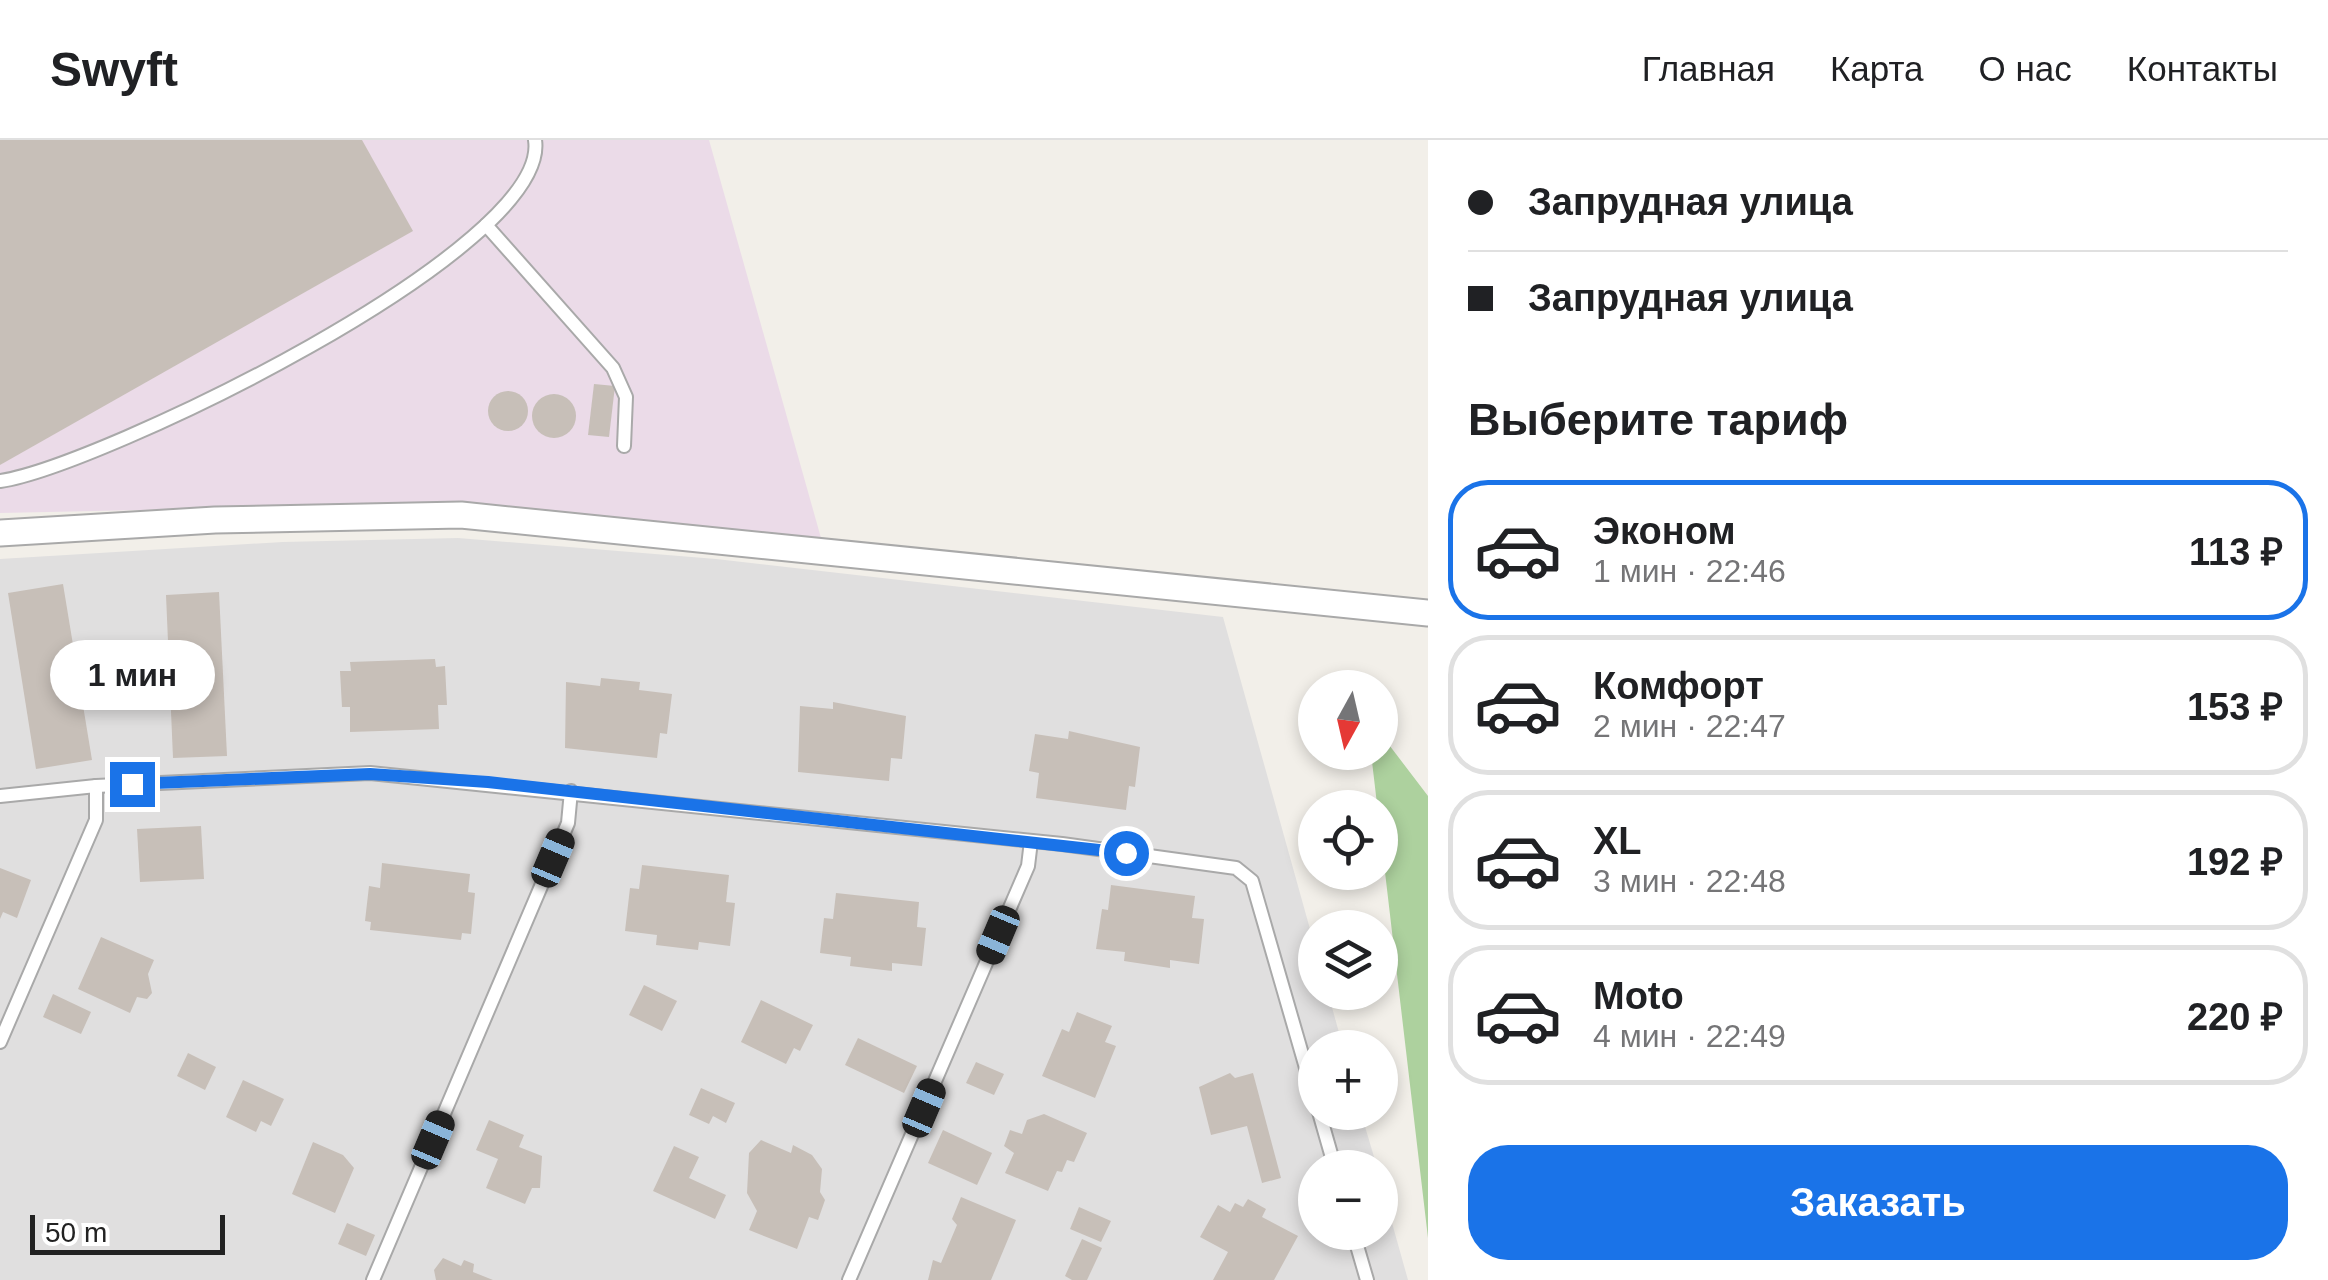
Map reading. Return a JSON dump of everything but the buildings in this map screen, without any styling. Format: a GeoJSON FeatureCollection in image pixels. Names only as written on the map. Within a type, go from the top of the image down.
{"type":"FeatureCollection","features":[{"type":"Feature","properties":{"kind":"street"},"geometry":{"type":"LineString","coordinates":[[0,533],[216,520],[461,514],[1428,614]]}},
{"type":"Feature","properties":{"kind":"lane"},"geometry":{"type":"LineString","coordinates":[[0,481],[167,423],[358,319],[486,224],[528,178],[537,153],[535,140]]}},
{"type":"Feature","properties":{"kind":"lane"},"geometry":{"type":"LineString","coordinates":[[486,224],[612,368],[626,397],[624,446]]}},
{"type":"Feature","properties":{"kind":"lane"},"geometry":{"type":"LineString","coordinates":[[0,796],[96,786],[370,774],[1031,841],[1236,868],[1252,881],[1298,1041]]}},
{"type":"Feature","properties":{"kind":"lane"},"geometry":{"type":"LineString","coordinates":[[0,1042],[96,820],[96,786]]}},
{"type":"Feature","properties":{"kind":"lane"},"geometry":{"type":"LineString","coordinates":[[373,1280],[568,823],[570,792]]}},
{"type":"Feature","properties":{"kind":"lane"},"geometry":{"type":"LineString","coordinates":[[849,1280],[1028,866],[1031,841]]}},
{"type":"Feature","properties":{"kind":"lane"},"geometry":{"type":"LineString","coordinates":[[1358,1250],[1367,1280]]}},
{"type":"Feature","properties":{"kind":"shaded area"},"geometry":{"type":"Polygon","coordinates":[[[0,140],[709,140],[821,538],[474,503],[0,513],[0,140]]]}},
{"type":"Feature","properties":{"kind":"shaded area"},"geometry":{"type":"Polygon","coordinates":[[[458,538],[716,559],[1223,617],[1305,910],[1298,910],[1298,1010],[1333,1010],[1338,1030],[1298,1030],[1298,1130],[1366,1130],[1372,1150],[1298,1150],[1298,1250],[1398,1250],[1398,1244],[1408,1280],[0,1280],[0,559],[283,542],[458,538]]]}},
{"type":"Feature","properties":{"kind":"green space"},"geometry":{"type":"Polygon","coordinates":[[[1398,757],[1428,796],[1428,1238],[1398,983],[1398,910],[1389,910],[1387,890],[1398,890],[1398,790],[1375,790],[1373,770],[1398,770],[1398,757]]]}},
{"type":"Feature","properties":{"kind":"route"},"geometry":{"type":"LineString","coordinates":[[132,784],[370,774],[488,782],[1126,853]]}}]}
